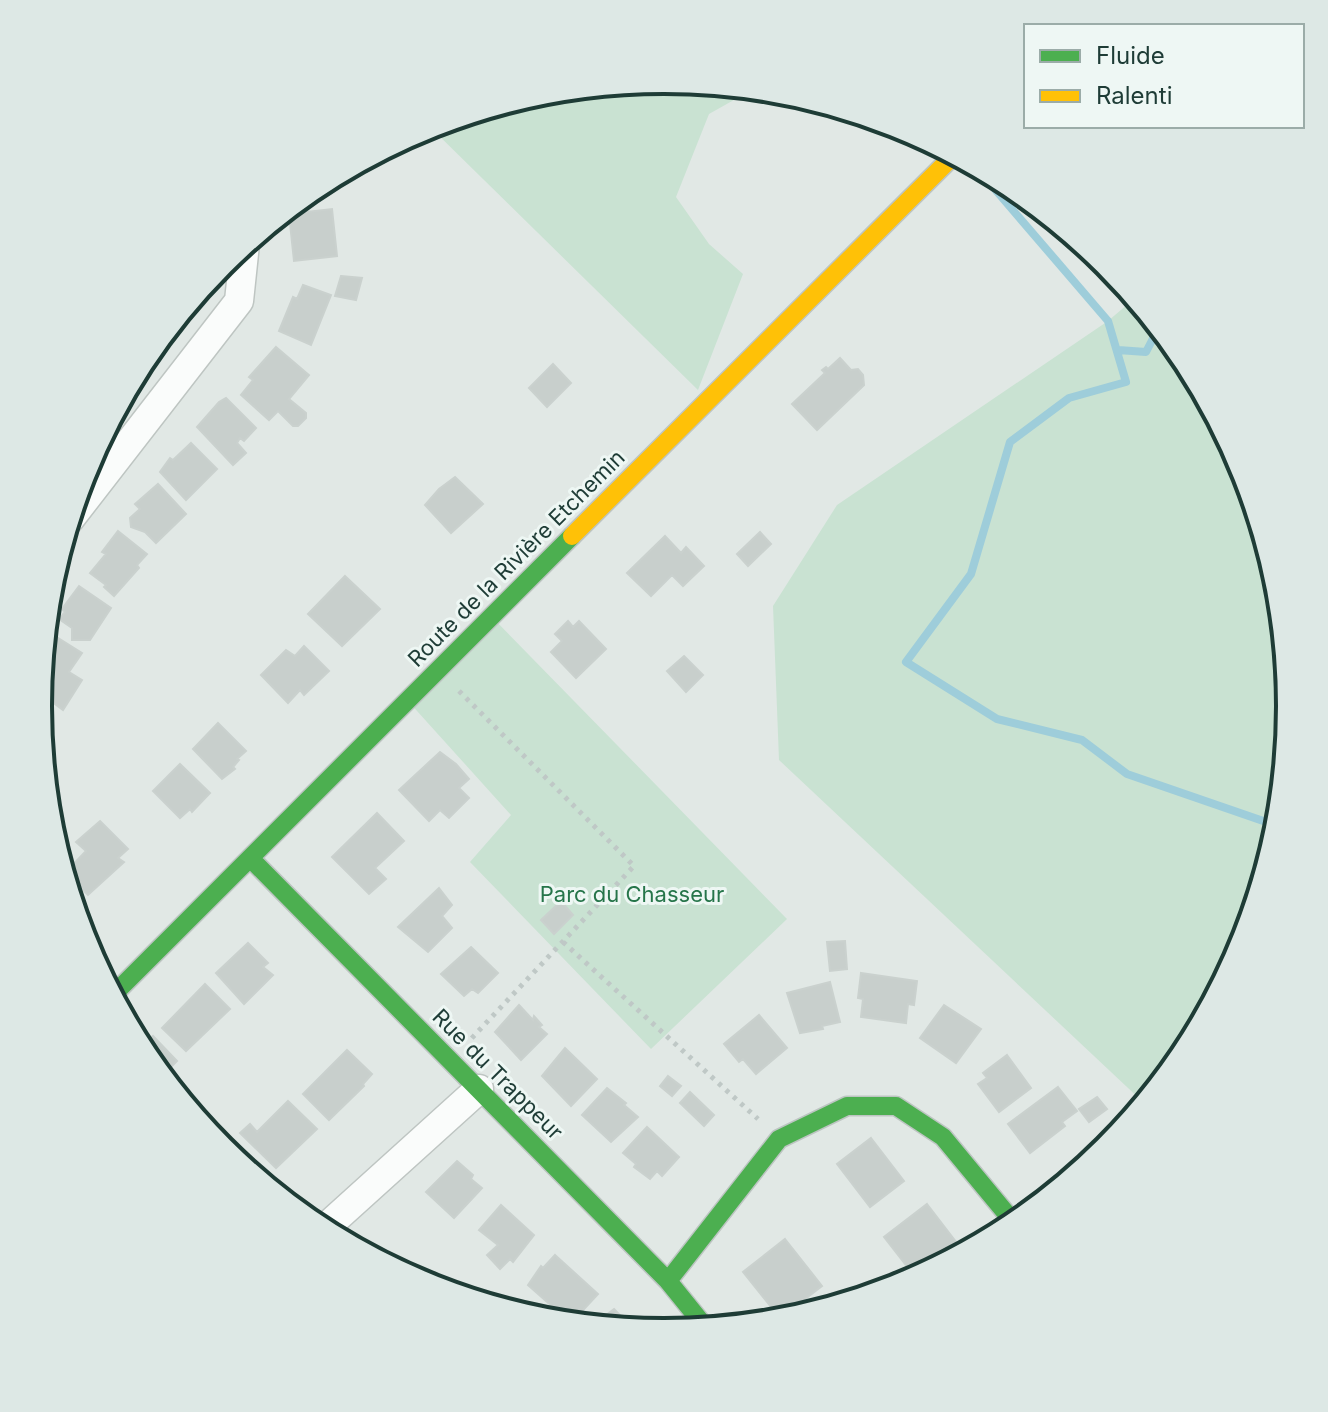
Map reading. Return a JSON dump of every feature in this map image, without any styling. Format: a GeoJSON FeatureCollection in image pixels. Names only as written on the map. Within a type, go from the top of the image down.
{"type":"FeatureCollection","features":[{"type":"Feature","properties":{"kind":"street","name":"Route de la Rivière Etchemin"},"geometry":{"type":"LineString","coordinates":[[121,987],[946,163]]}},
{"type":"Feature","properties":{"kind":"street"},"geometry":{"type":"LineString","coordinates":[[91,492],[239,301],[243,262]]}},
{"type":"Feature","properties":{"kind":"street","name":"Rue du Trappeur"},"geometry":{"type":"LineString","coordinates":[[250,858],[668,1281],[697,1317]]}},
{"type":"Feature","properties":{"kind":"street"},"geometry":{"type":"LineString","coordinates":[[333,1221],[479,1089]]}},
{"type":"Feature","properties":{"kind":"street"},"geometry":{"type":"LineString","coordinates":[[668,1281],[779,1139],[847,1106],[896,1106],[943,1137],[1006,1213]]}},
{"type":"Feature","properties":{"kind":"path"},"geometry":{"type":"LineString","coordinates":[[439,670],[634,866],[450,1061]]}},
{"type":"Feature","properties":{"kind":"path"},"geometry":{"type":"LineString","coordinates":[[563,942],[779,1139]]}},
{"type":"Feature","properties":{"kind":"green space"},"geometry":{"type":"Polygon","coordinates":[[[664,94],[737,98],[709,114],[676,197],[709,244],[743,274],[698,390],[440,137],[506,115],[584,99],[664,94]]]}},
{"type":"Feature","properties":{"kind":"green space"},"geometry":{"type":"Polygon","coordinates":[[[1127,305],[1173,366],[1213,435],[1244,509],[1255,548],[1271,626],[1275,666],[1275,746],[1271,786],[1244,903],[1213,977],[1194,1012],[1136,1096],[779,760],[773,606],[837,505],[1108,321],[1127,305]]]}},
{"type":"Feature","properties":{"kind":"green space","name":"Parc du Chasseur"},"geometry":{"type":"Polygon","coordinates":[[[492,617],[787,919],[651,1049],[470,862],[511,815],[408,701],[492,617]]]}},
{"type":"Feature","properties":{"kind":"building"},"geometry":{"type":"Polygon","coordinates":[[[332,209],[337,256],[294,261],[290,221],[302,213],[332,209]]]}},
{"type":"Feature","properties":{"kind":"building"},"geometry":{"type":"Polygon","coordinates":[[[341,276],[362,278],[356,300],[335,296],[341,276]]]}},
{"type":"Feature","properties":{"kind":"building"},"geometry":{"type":"Polygon","coordinates":[[[303,285],[331,295],[311,345],[279,331],[293,297],[297,299],[303,285]]]}},
{"type":"Feature","properties":{"kind":"building"},"geometry":{"type":"Polygon","coordinates":[[[276,347],[309,375],[289,399],[306,413],[306,418],[298,426],[293,426],[278,411],[269,420],[241,395],[253,380],[249,377],[276,347]]]}},
{"type":"Feature","properties":{"kind":"building"},"geometry":{"type":"Polygon","coordinates":[[[840,358],[851,370],[858,369],[863,375],[864,385],[817,430],[792,404],[825,373],[822,370],[828,369],[840,358]]]}},
{"type":"Feature","properties":{"kind":"building"},"geometry":{"type":"Polygon","coordinates":[[[553,364],[571,383],[547,407],[529,388],[553,364]]]}},
{"type":"Feature","properties":{"kind":"building"},"geometry":{"type":"Polygon","coordinates":[[[226,398],[256,428],[244,441],[240,438],[237,443],[246,453],[233,465],[197,427],[226,398]]]}},
{"type":"Feature","properties":{"kind":"building"},"geometry":{"type":"Polygon","coordinates":[[[191,443],[217,469],[186,500],[160,472],[170,458],[173,460],[191,443]]]}},
{"type":"Feature","properties":{"kind":"building"},"geometry":{"type":"Polygon","coordinates":[[[455,477],[483,504],[451,533],[425,505],[455,477]]]}},
{"type":"Feature","properties":{"kind":"building"},"geometry":{"type":"Polygon","coordinates":[[[158,484],[186,514],[156,543],[145,532],[131,527],[130,518],[140,509],[135,504],[158,484]]]}},
{"type":"Feature","properties":{"kind":"building"},"geometry":{"type":"Polygon","coordinates":[[[118,531],[147,554],[114,596],[104,587],[106,585],[90,573],[106,554],[102,552],[118,531]]]}},
{"type":"Feature","properties":{"kind":"building"},"geometry":{"type":"Polygon","coordinates":[[[760,532],[771,544],[748,566],[737,554],[760,532]]]}},
{"type":"Feature","properties":{"kind":"building"},"geometry":{"type":"Polygon","coordinates":[[[665,536],[681,553],[686,547],[704,566],[683,586],[672,575],[651,596],[627,573],[665,536]]]}},
{"type":"Feature","properties":{"kind":"building"},"geometry":{"type":"Polygon","coordinates":[[[345,576],[380,609],[342,646],[308,614],[345,576]]]}},
{"type":"Feature","properties":{"kind":"building"},"geometry":{"type":"Polygon","coordinates":[[[79,586],[111,608],[90,640],[72,640],[72,628],[59,619],[65,612],[62,609],[79,586]]]}},
{"type":"Feature","properties":{"kind":"building"},"geometry":{"type":"Polygon","coordinates":[[[568,621],[573,627],[579,621],[606,649],[576,678],[551,652],[562,641],[555,634],[568,621]]]}},
{"type":"Feature","properties":{"kind":"building"},"geometry":{"type":"Polygon","coordinates":[[[56,637],[82,653],[69,672],[82,680],[63,710],[52,702],[56,637]]]}},
{"type":"Feature","properties":{"kind":"building"},"geometry":{"type":"Polygon","coordinates":[[[304,646],[329,671],[304,695],[300,690],[288,703],[261,675],[286,650],[295,656],[304,646]]]}},
{"type":"Feature","properties":{"kind":"building"},"geometry":{"type":"Polygon","coordinates":[[[684,656],[703,675],[686,692],[667,671],[684,656]]]}},
{"type":"Feature","properties":{"kind":"building"},"geometry":{"type":"Polygon","coordinates":[[[218,723],[246,751],[237,759],[235,769],[222,779],[193,749],[218,723]]]}},
{"type":"Feature","properties":{"kind":"building"},"geometry":{"type":"Polygon","coordinates":[[[440,752],[469,779],[459,788],[469,798],[449,818],[440,810],[429,821],[399,790],[440,752]]]}},
{"type":"Feature","properties":{"kind":"building"},"geometry":{"type":"Polygon","coordinates":[[[180,764],[210,793],[192,812],[190,809],[180,818],[153,791],[180,764]]]}},
{"type":"Feature","properties":{"kind":"building"},"geometry":{"type":"Polygon","coordinates":[[[377,813],[404,841],[375,868],[386,879],[369,894],[332,857],[377,813]]]}},
{"type":"Feature","properties":{"kind":"building"},"geometry":{"type":"Polygon","coordinates":[[[100,821],[128,849],[118,858],[124,862],[88,895],[79,887],[73,864],[86,851],[76,842],[100,821]]]}},
{"type":"Feature","properties":{"kind":"building"},"geometry":{"type":"Polygon","coordinates":[[[439,888],[452,905],[442,916],[452,928],[428,952],[398,927],[439,888]]]}},
{"type":"Feature","properties":{"kind":"building"},"geometry":{"type":"Polygon","coordinates":[[[561,901],[573,915],[554,934],[541,920],[561,901]]]}},
{"type":"Feature","properties":{"kind":"building"},"geometry":{"type":"Polygon","coordinates":[[[845,941],[847,969],[830,971],[827,942],[845,941]]]}},
{"type":"Feature","properties":{"kind":"building"},"geometry":{"type":"Polygon","coordinates":[[[248,943],[268,963],[263,967],[273,975],[244,1004],[216,973],[248,943]]]}},
{"type":"Feature","properties":{"kind":"building"},"geometry":{"type":"Polygon","coordinates":[[[471,947],[498,973],[478,993],[472,989],[464,996],[441,974],[471,947]]]}},
{"type":"Feature","properties":{"kind":"building"},"geometry":{"type":"Polygon","coordinates":[[[861,973],[917,981],[914,1005],[908,1004],[906,1023],[861,1017],[863,999],[858,998],[861,973]]]}},
{"type":"Feature","properties":{"kind":"building"},"geometry":{"type":"Polygon","coordinates":[[[830,982],[840,1022],[800,1033],[787,993],[830,982]]]}},
{"type":"Feature","properties":{"kind":"building"},"geometry":{"type":"Polygon","coordinates":[[[205,984],[230,1009],[186,1051],[162,1028],[205,984]]]}},
{"type":"Feature","properties":{"kind":"building"},"geometry":{"type":"Polygon","coordinates":[[[519,1005],[533,1020],[534,1016],[547,1034],[521,1060],[495,1032],[519,1005]]]}},
{"type":"Feature","properties":{"kind":"building"},"geometry":{"type":"Polygon","coordinates":[[[944,1005],[981,1029],[956,1063],[920,1038],[944,1005]]]}},
{"type":"Feature","properties":{"kind":"building"},"geometry":{"type":"Polygon","coordinates":[[[759,1015],[787,1048],[756,1074],[743,1059],[739,1062],[724,1044],[759,1015]]]}},
{"type":"Feature","properties":{"kind":"building"},"geometry":{"type":"Polygon","coordinates":[[[153,1036],[177,1061],[170,1068],[155,1046],[150,1039],[153,1036]]]}},
{"type":"Feature","properties":{"kind":"building"},"geometry":{"type":"Polygon","coordinates":[[[565,1048],[597,1079],[571,1106],[542,1076],[565,1048]]]}},
{"type":"Feature","properties":{"kind":"building"},"geometry":{"type":"Polygon","coordinates":[[[347,1050],[372,1074],[329,1120],[303,1094],[347,1050]]]}},
{"type":"Feature","properties":{"kind":"building"},"geometry":{"type":"Polygon","coordinates":[[[1007,1055],[1031,1088],[999,1112],[978,1084],[987,1078],[983,1073],[1007,1055]]]}},
{"type":"Feature","properties":{"kind":"building"},"geometry":{"type":"Polygon","coordinates":[[[668,1076],[681,1086],[672,1096],[660,1086],[668,1076]]]}},
{"type":"Feature","properties":{"kind":"building"},"geometry":{"type":"Polygon","coordinates":[[[1058,1087],[1077,1111],[1062,1122],[1065,1126],[1030,1153],[1008,1124],[1058,1087]]]}},
{"type":"Feature","properties":{"kind":"building"},"geometry":{"type":"Polygon","coordinates":[[[607,1088],[638,1117],[611,1142],[582,1115],[607,1088]]]}},
{"type":"Feature","properties":{"kind":"building"},"geometry":{"type":"Polygon","coordinates":[[[690,1092],[714,1115],[704,1126],[680,1103],[690,1092]]]}},
{"type":"Feature","properties":{"kind":"building"},"geometry":{"type":"Polygon","coordinates":[[[1097,1097],[1107,1109],[1089,1122],[1079,1109],[1097,1097]]]}},
{"type":"Feature","properties":{"kind":"building"},"geometry":{"type":"Polygon","coordinates":[[[288,1101],[317,1129],[276,1168],[240,1133],[250,1124],[257,1132],[288,1101]]]}},
{"type":"Feature","properties":{"kind":"building"},"geometry":{"type":"Polygon","coordinates":[[[647,1127],[679,1157],[662,1176],[657,1171],[650,1179],[634,1167],[636,1164],[623,1153],[647,1127]]]}},
{"type":"Feature","properties":{"kind":"building"},"geometry":{"type":"Polygon","coordinates":[[[871,1138],[904,1181],[870,1207],[837,1164],[871,1138]]]}},
{"type":"Feature","properties":{"kind":"building"},"geometry":{"type":"Polygon","coordinates":[[[457,1161],[482,1188],[454,1218],[426,1192],[457,1161]]]}},
{"type":"Feature","properties":{"kind":"building"},"geometry":{"type":"Polygon","coordinates":[[[927,1204],[957,1243],[907,1267],[884,1237],[927,1204]]]}},
{"type":"Feature","properties":{"kind":"building"},"geometry":{"type":"Polygon","coordinates":[[[501,1205],[534,1235],[513,1262],[510,1259],[500,1269],[487,1255],[498,1245],[479,1230],[501,1205]]]}},
{"type":"Feature","properties":{"kind":"building"},"geometry":{"type":"Polygon","coordinates":[[[785,1239],[822,1286],[801,1302],[772,1308],[743,1272],[785,1239]]]}},
{"type":"Feature","properties":{"kind":"building"},"geometry":{"type":"Polygon","coordinates":[[[555,1255],[598,1294],[581,1312],[553,1308],[528,1285],[541,1266],[543,1268],[555,1255]]]}},
{"type":"Feature","properties":{"kind":"building"},"geometry":{"type":"Polygon","coordinates":[[[614,1309],[621,1317],[606,1315],[614,1309]]]}},
{"type":"Feature","properties":{"kind":"waterway"},"geometry":{"type":"LineString","coordinates":[[999,194],[1108,321],[1126,382],[1069,398],[1010,442],[971,574],[906,662],[997,719],[1082,740],[1127,774],[1265,821]]}},
{"type":"Feature","properties":{"kind":"waterway"},"geometry":{"type":"LineString","coordinates":[[1118,350],[1146,352],[1153,338]]}},
{"type":"Feature","properties":{"kind":"traffic: fast"},"geometry":{"type":"LineString","coordinates":[[121,987],[572,536]]}},
{"type":"Feature","properties":{"kind":"traffic: fast"},"geometry":{"type":"LineString","coordinates":[[250,858],[668,1281],[697,1317]]}},
{"type":"Feature","properties":{"kind":"traffic: fast"},"geometry":{"type":"LineString","coordinates":[[668,1281],[779,1139],[847,1106],[896,1106],[943,1137],[1006,1213]]}},
{"type":"Feature","properties":{"kind":"traffic: slow"},"geometry":{"type":"LineString","coordinates":[[572,536],[946,163]]}}]}
